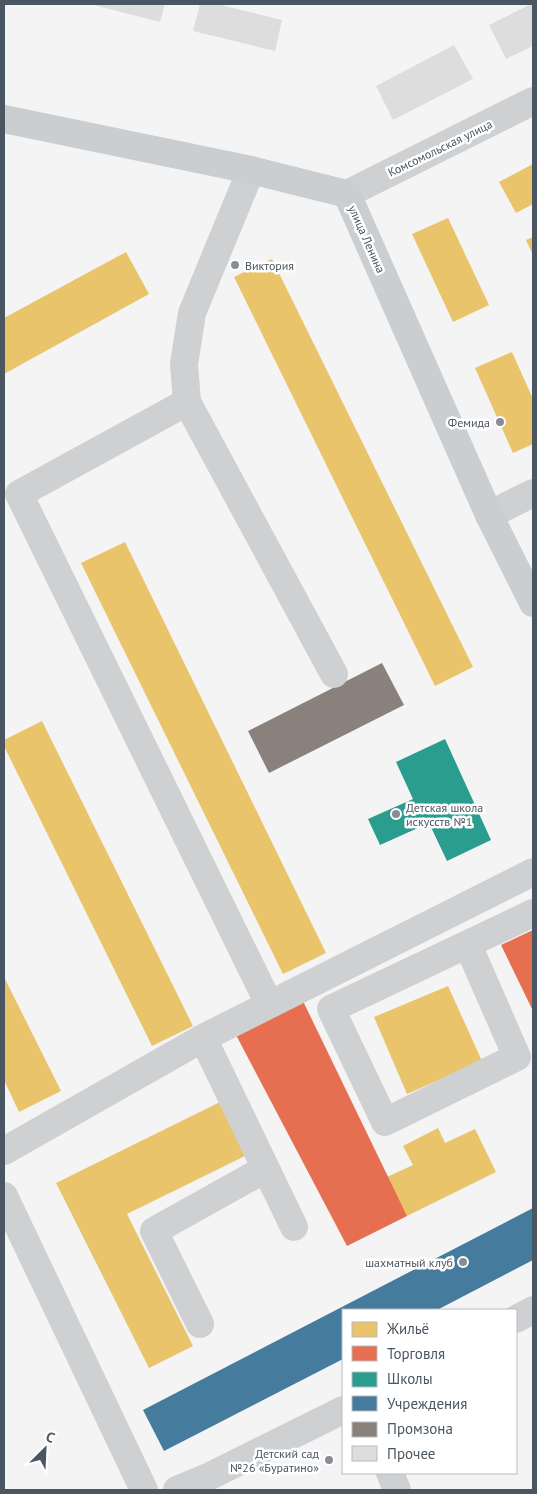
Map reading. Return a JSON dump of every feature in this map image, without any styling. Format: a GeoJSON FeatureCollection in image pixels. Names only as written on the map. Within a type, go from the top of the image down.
{"type":"FeatureCollection","features":[{"type":"Feature","properties":{"kind":"main road","name":"улица Ленина"},"geometry":{"type":"LineString","coordinates":[[4,119],[250,170],[347,194],[489,515],[533,603]]}},
{"type":"Feature","properties":{"kind":"street","name":"Комсомольская улица"},"geometry":{"type":"LineString","coordinates":[[347,194],[533,101]]}},
{"type":"Feature","properties":{"kind":"street"},"geometry":{"type":"LineString","coordinates":[[250,170],[192,313],[184,364],[187,402],[334,674]]}},
{"type":"Feature","properties":{"kind":"street"},"geometry":{"type":"LineString","coordinates":[[187,402],[19,494],[269,1004]]}},
{"type":"Feature","properties":{"kind":"street"},"geometry":{"type":"LineString","coordinates":[[489,515],[533,493]]}},
{"type":"Feature","properties":{"kind":"street"},"geometry":{"type":"LineString","coordinates":[[4,1151],[203,1038],[533,872]]}},
{"type":"Feature","properties":{"kind":"street"},"geometry":{"type":"LineString","coordinates":[[468,945],[517,1057],[385,1122],[331,1008],[533,913]]}},
{"type":"Feature","properties":{"kind":"street"},"geometry":{"type":"LineString","coordinates":[[203,1038],[294,1227]]}},
{"type":"Feature","properties":{"kind":"street"},"geometry":{"type":"LineString","coordinates":[[200,1324],[154,1231],[265,1169]]}},
{"type":"Feature","properties":{"kind":"street"},"geometry":{"type":"LineString","coordinates":[[4,1196],[144,1490]]}},
{"type":"Feature","properties":{"kind":"street"},"geometry":{"type":"LineString","coordinates":[[517,1318],[533,1310]]}},
{"type":"Feature","properties":{"kind":"street"},"geometry":{"type":"LineString","coordinates":[[177,1490],[208,1477],[342,1410]]}},
{"type":"Feature","properties":{"kind":"street"},"geometry":{"type":"LineString","coordinates":[[390,1474],[398,1490]]}},
{"type":"Feature","properties":{"kind":"building: Жильё"},"geometry":{"type":"Polygon","coordinates":[[[533,164],[533,204],[516,213],[499,182],[533,164]]]}},
{"type":"Feature","properties":{"kind":"building: Жильё"},"geometry":{"type":"Polygon","coordinates":[[[448,218],[489,305],[453,322],[412,234],[448,218]]]}},
{"type":"Feature","properties":{"kind":"building: Жильё"},"geometry":{"type":"Polygon","coordinates":[[[533,237],[533,255],[526,240],[533,237]]]}},
{"type":"Feature","properties":{"kind":"building: Жильё"},"geometry":{"type":"Polygon","coordinates":[[[126,252],[149,294],[4,374],[4,318],[126,252]]]}},
{"type":"Feature","properties":{"kind":"building: Жильё"},"geometry":{"type":"Polygon","coordinates":[[[272,259],[473,667],[435,686],[234,277],[272,259]]]}},
{"type":"Feature","properties":{"kind":"building: Жильё"},"geometry":{"type":"Polygon","coordinates":[[[512,352],[533,399],[533,444],[513,453],[475,368],[512,352]]]}},
{"type":"Feature","properties":{"kind":"building: Жильё"},"geometry":{"type":"Polygon","coordinates":[[[125,542],[326,953],[283,974],[81,563],[125,542]]]}},
{"type":"Feature","properties":{"kind":"building: Жильё"},"geometry":{"type":"Polygon","coordinates":[[[42,721],[193,1026],[152,1046],[4,746],[4,740],[42,721]]]}},
{"type":"Feature","properties":{"kind":"building: Жильё"},"geometry":{"type":"Polygon","coordinates":[[[4,977],[61,1091],[19,1112],[4,1080],[4,977]]]}},
{"type":"Feature","properties":{"kind":"building: Жильё"},"geometry":{"type":"Polygon","coordinates":[[[448,986],[482,1061],[407,1094],[374,1017],[448,986]]]}},
{"type":"Feature","properties":{"kind":"building: Жильё"},"geometry":{"type":"Polygon","coordinates":[[[220,1102],[247,1155],[127,1214],[193,1346],[149,1368],[56,1183],[220,1102]]]}},
{"type":"Feature","properties":{"kind":"building: Жильё"},"geometry":{"type":"Polygon","coordinates":[[[438,1128],[445,1143],[475,1129],[496,1172],[407,1216],[387,1177],[413,1165],[403,1146],[438,1128]]]}},
{"type":"Feature","properties":{"kind":"building: Торговля"},"geometry":{"type":"Polygon","coordinates":[[[533,930],[533,1011],[501,945],[533,930]]]}},
{"type":"Feature","properties":{"kind":"building: Торговля"},"geometry":{"type":"Polygon","coordinates":[[[302,999],[407,1216],[347,1246],[235,1033],[302,999]]]}},
{"type":"Feature","properties":{"kind":"building: Школы"},"geometry":{"type":"Polygon","coordinates":[[[445,739],[491,840],[447,861],[429,823],[380,845],[368,819],[413,799],[396,762],[445,739]]]}},
{"type":"Feature","properties":{"kind":"building: Учреждения"},"geometry":{"type":"Polygon","coordinates":[[[533,1208],[533,1260],[439,1309],[342,1309],[342,1360],[164,1451],[143,1410],[533,1208]]]}},
{"type":"Feature","properties":{"kind":"building: Промзона"},"geometry":{"type":"Polygon","coordinates":[[[382,663],[404,705],[269,773],[248,731],[382,663]]]}},
{"type":"Feature","properties":{"kind":"building: Прочее"},"geometry":{"type":"Polygon","coordinates":[[[90,4],[165,4],[160,22],[90,4]]]}},
{"type":"Feature","properties":{"kind":"building: Прочее"},"geometry":{"type":"Polygon","coordinates":[[[200,4],[217,4],[282,20],[275,51],[193,31],[200,4]]]}},
{"type":"Feature","properties":{"kind":"building: Прочее"},"geometry":{"type":"Polygon","coordinates":[[[533,4],[533,46],[506,59],[489,25],[533,4]]]}},
{"type":"Feature","properties":{"kind":"building: Прочее"},"geometry":{"type":"Polygon","coordinates":[[[454,45],[473,79],[393,120],[376,86],[454,45]]]}},
{"type":"Feature","properties":{"kind":"place","name":"Виктория"},"geometry":{"type":"Point","coordinates":[235,265]}},
{"type":"Feature","properties":{"kind":"place","name":"Фемида"},"geometry":{"type":"Point","coordinates":[500,422]}},
{"type":"Feature","properties":{"kind":"place","name":"Детская школа искусств №1"},"geometry":{"type":"Point","coordinates":[396,814]}},
{"type":"Feature","properties":{"kind":"place","name":"шахматный клуб"},"geometry":{"type":"Point","coordinates":[463,1262]}},
{"type":"Feature","properties":{"kind":"place","name":"Детский сад №26 «Буратино»"},"geometry":{"type":"Point","coordinates":[329,1460]}}]}
